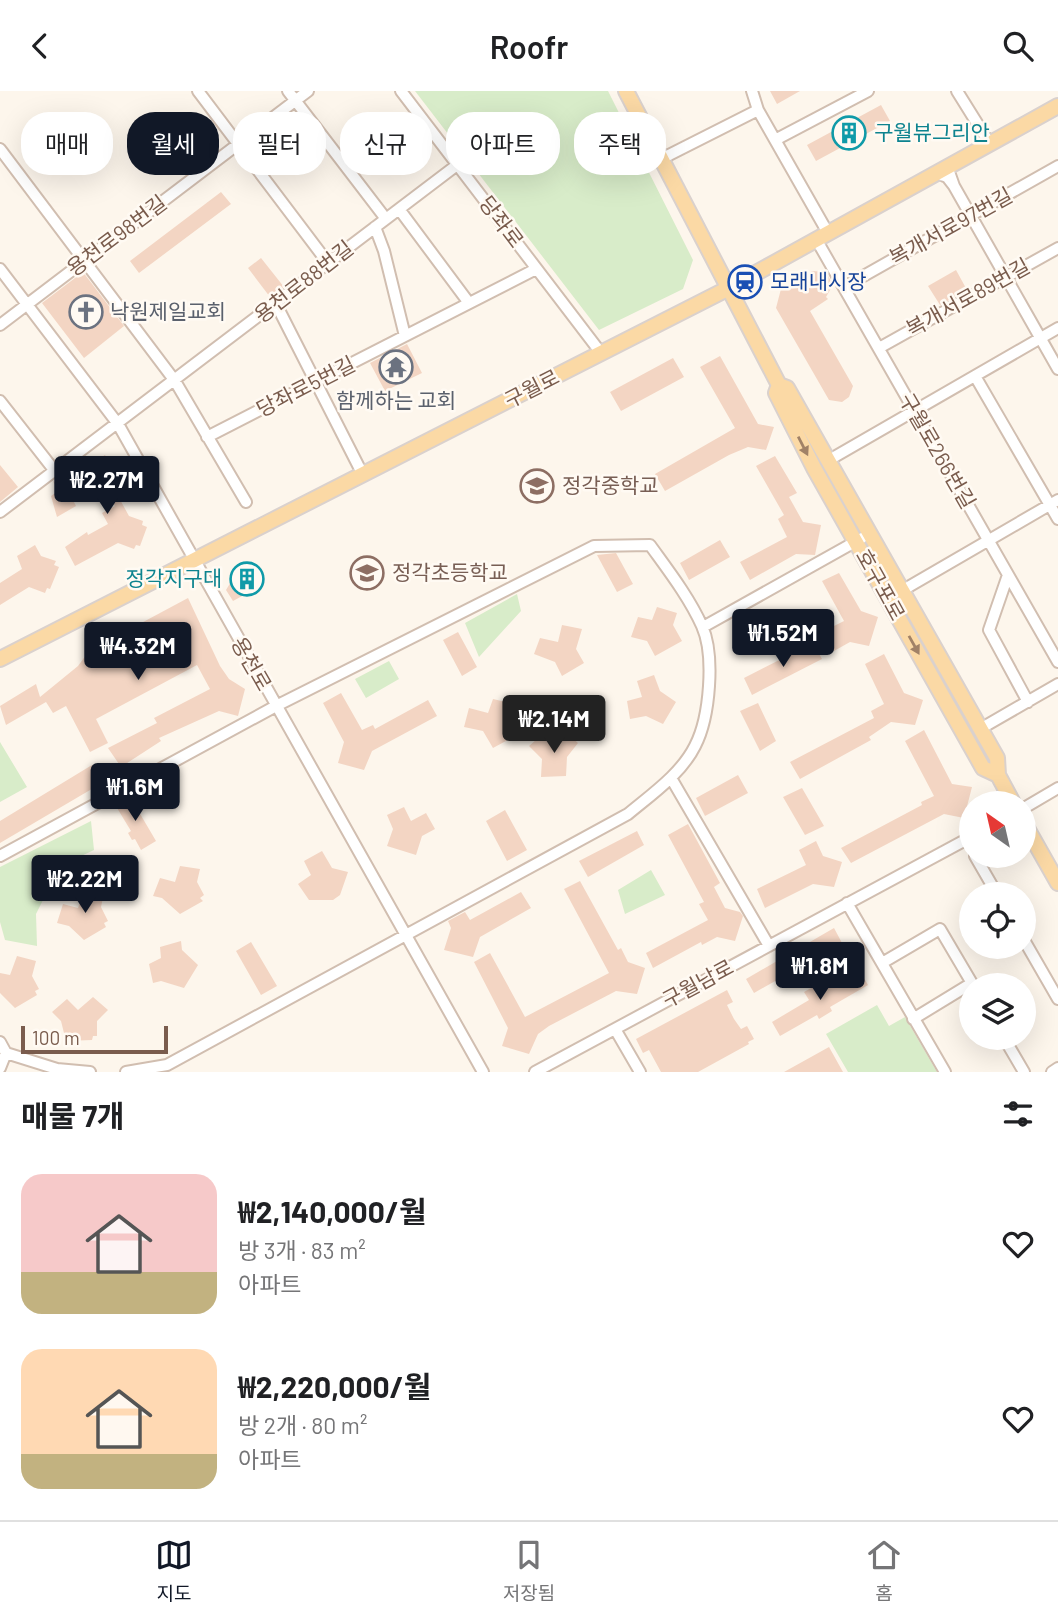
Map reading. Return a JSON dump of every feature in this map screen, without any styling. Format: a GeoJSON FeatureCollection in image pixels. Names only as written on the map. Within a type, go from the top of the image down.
{"type":"FeatureCollection","features":[{"type":"Feature","properties":{"kind":"main road","name":"호구포로"},"geometry":{"type":"LineString","coordinates":[[626,91],[637,112]]}},
{"type":"Feature","properties":{"kind":"main road","name":"구월로"},"geometry":{"type":"LineString","coordinates":[[0,659],[727,289],[1058,106]]}},
{"type":"Feature","properties":{"kind":"main road","name":"호구포로"},"geometry":{"type":"LineString","coordinates":[[666,169],[779,385],[787,388],[997,758],[998,775],[1007,791]]}},
{"type":"Feature","properties":{"kind":"main road","name":"호구포로"},"geometry":{"type":"LineString","coordinates":[[779,385],[776,393],[855,541],[983,768],[998,775]]}},
{"type":"Feature","properties":{"kind":"main road"},"geometry":{"type":"LineString","coordinates":[[1036,844],[1058,883]]}},
{"type":"Feature","properties":{"kind":"street"},"geometry":{"type":"LineString","coordinates":[[198,91],[233,137]]}},
{"type":"Feature","properties":{"kind":"street","name":"용천로98번길"},"geometry":{"type":"LineString","coordinates":[[274,112],[292,96],[308,91]]}},
{"type":"Feature","properties":{"kind":"street","name":"당좌로"},"geometry":{"type":"LineString","coordinates":[[401,91],[446,150]]}},
{"type":"Feature","properties":{"kind":"street","name":"구월로266번길"},"geometry":{"type":"LineString","coordinates":[[752,91],[758,110],[822,236],[844,287],[1058,662]]}},
{"type":"Feature","properties":{"kind":"street"},"geometry":{"type":"LineString","coordinates":[[775,140],[868,91]]}},
{"type":"Feature","properties":{"kind":"street"},"geometry":{"type":"LineString","coordinates":[[957,91],[990,143]]}},
{"type":"Feature","properties":{"kind":"street"},"geometry":{"type":"LineString","coordinates":[[292,96],[386,219]]}},
{"type":"Feature","properties":{"kind":"street"},"geometry":{"type":"LineString","coordinates":[[666,156],[758,110]]}},
{"type":"Feature","properties":{"kind":"street"},"geometry":{"type":"LineString","coordinates":[[1040,116],[1058,114]]}},
{"type":"Feature","properties":{"kind":"street","name":"용천로98번길"},"geometry":{"type":"LineString","coordinates":[[0,325],[233,148]]}},
{"type":"Feature","properties":{"kind":"street"},"geometry":{"type":"LineString","coordinates":[[0,150],[175,381],[246,502]]}},
{"type":"Feature","properties":{"kind":"street"},"geometry":{"type":"LineString","coordinates":[[950,165],[954,186]]}},
{"type":"Feature","properties":{"kind":"street","name":"복개서로97번길"},"geometry":{"type":"LineString","coordinates":[[844,287],[1058,166]]}},
{"type":"Feature","properties":{"kind":"street","name":"용천로88번길"},"geometry":{"type":"LineString","coordinates":[[0,512],[446,173]]}},
{"type":"Feature","properties":{"kind":"street"},"geometry":{"type":"LineString","coordinates":[[937,173],[947,177],[954,186],[1058,369]]}},
{"type":"Feature","properties":{"kind":"street"},"geometry":{"type":"LineString","coordinates":[[261,175],[328,263]]}},
{"type":"Feature","properties":{"kind":"street","name":"당좌로"},"geometry":{"type":"LineString","coordinates":[[465,175],[601,353]]}},
{"type":"Feature","properties":{"kind":"street"},"geometry":{"type":"LineString","coordinates":[[399,209],[469,303]]}},
{"type":"Feature","properties":{"kind":"street"},"geometry":{"type":"LineString","coordinates":[[375,227],[384,251],[405,336]]}},
{"type":"Feature","properties":{"kind":"street","name":"복개서로89번길"},"geometry":{"type":"LineString","coordinates":[[879,348],[1058,248]]}},
{"type":"Feature","properties":{"kind":"street","name":"용천로"},"geometry":{"type":"LineString","coordinates":[[0,269],[118,424],[193,563],[483,1072]]}},
{"type":"Feature","properties":{"kind":"street","name":"당좌로5번길"},"geometry":{"type":"LineString","coordinates":[[206,437],[536,269]]}},
{"type":"Feature","properties":{"kind":"street"},"geometry":{"type":"LineString","coordinates":[[276,304],[363,475]]}},
{"type":"Feature","properties":{"kind":"street"},"geometry":{"type":"LineString","coordinates":[[829,460],[1058,328]]}},
{"type":"Feature","properties":{"kind":"street"},"geometry":{"type":"LineString","coordinates":[[975,376],[1054,503],[1058,519]]}},
{"type":"Feature","properties":{"kind":"street"},"geometry":{"type":"LineString","coordinates":[[0,401],[54,470]]}},
{"type":"Feature","properties":{"kind":"street"},"geometry":{"type":"LineString","coordinates":[[903,590],[1054,503]]}},
{"type":"Feature","properties":{"kind":"street"},"geometry":{"type":"LineString","coordinates":[[703,627],[870,533]]}},
{"type":"Feature","properties":{"kind":"street"},"geometry":{"type":"LineString","coordinates":[[0,856],[276,706],[594,546],[650,545],[703,627],[709,668],[707,707],[695,746],[671,778],[628,814],[167,1066],[126,1072]]}},
{"type":"Feature","properties":{"kind":"street"},"geometry":{"type":"LineString","coordinates":[[1008,575],[989,630],[1028,702]]}},
{"type":"Feature","properties":{"kind":"street"},"geometry":{"type":"LineString","coordinates":[[980,729],[1058,684]]}},
{"type":"Feature","properties":{"kind":"street"},"geometry":{"type":"LineString","coordinates":[[671,778],[769,946]]}},
{"type":"Feature","properties":{"kind":"street"},"geometry":{"type":"LineString","coordinates":[[1036,801],[1058,788]]}},
{"type":"Feature","properties":{"kind":"street","name":"구월남로"},"geometry":{"type":"LineString","coordinates":[[535,1072],[847,904],[959,847]]}},
{"type":"Feature","properties":{"kind":"street"},"geometry":{"type":"LineString","coordinates":[[847,904],[945,1072]]}},
{"type":"Feature","properties":{"kind":"street"},"geometry":{"type":"LineString","coordinates":[[882,963],[940,929],[966,973]]}},
{"type":"Feature","properties":{"kind":"street"},"geometry":{"type":"LineString","coordinates":[[1035,959],[1058,999]]}},
{"type":"Feature","properties":{"kind":"street"},"geometry":{"type":"LineString","coordinates":[[913,1019],[959,992]]}},
{"type":"Feature","properties":{"kind":"street"},"geometry":{"type":"LineString","coordinates":[[615,1029],[640,1072]]}},
{"type":"Feature","properties":{"kind":"street"},"geometry":{"type":"LineString","coordinates":[[0,1042],[6,1053],[57,1069],[90,1072]]}},
{"type":"Feature","properties":{"kind":"street"},"geometry":{"type":"LineString","coordinates":[[1011,1050],[1024,1072]]}},
{"type":"Feature","properties":{"kind":"street"},"geometry":{"type":"LineString","coordinates":[[0,1068],[6,1053]]}},
{"type":"Feature","properties":{"kind":"street"},"geometry":{"type":"LineString","coordinates":[[1052,1072],[1058,1069]]}},
{"type":"Feature","properties":{"kind":"green space"},"geometry":{"type":"Polygon","coordinates":[[[415,91],[608,91],[619,112],[574,112],[574,175],[650,175],[693,260],[683,289],[599,330],[480,175],[560,175],[560,112],[446,112],[446,131],[415,91]]]}},
{"type":"Feature","properties":{"kind":"green space"},"geometry":{"type":"Polygon","coordinates":[[[517,594],[521,611],[479,657],[465,623],[517,594]]]}},
{"type":"Feature","properties":{"kind":"green space"},"geometry":{"type":"Polygon","coordinates":[[[389,661],[399,679],[366,698],[355,679],[389,661]]]}},
{"type":"Feature","properties":{"kind":"green space"},"geometry":{"type":"Polygon","coordinates":[[[0,742],[27,787],[0,802],[0,742]]]}},
{"type":"Feature","properties":{"kind":"green space"},"geometry":{"type":"Polygon","coordinates":[[[91,821],[94,850],[60,866],[36,914],[37,946],[5,940],[0,922],[0,867],[91,821]]]}},
{"type":"Feature","properties":{"kind":"green space"},"geometry":{"type":"Polygon","coordinates":[[[651,870],[665,895],[625,914],[618,890],[651,870]]]}},
{"type":"Feature","properties":{"kind":"green space"},"geometry":{"type":"Polygon","coordinates":[[[877,1005],[889,1026],[905,1017],[937,1072],[848,1072],[826,1034],[877,1005]]]}},
{"type":"Feature","properties":{"kind":"building"},"geometry":{"type":"Polygon","coordinates":[[[770,91],[800,91],[777,104],[770,91]]]}},
{"type":"Feature","properties":{"kind":"building","name":"구월뷰그리안"},"geometry":{"type":"Polygon","coordinates":[[[881,105],[890,121],[816,161],[807,145],[881,105]]]}},
{"type":"Feature","properties":{"kind":"building"},"geometry":{"type":"Polygon","coordinates":[[[221,192],[231,204],[139,273],[130,261],[221,192]]]}},
{"type":"Feature","properties":{"kind":"building"},"geometry":{"type":"Polygon","coordinates":[[[261,258],[284,287],[270,297],[248,268],[261,258]]]}},
{"type":"Feature","properties":{"kind":"building"},"geometry":{"type":"Polygon","coordinates":[[[956,270],[967,290],[940,305],[928,286],[956,270]]]}},
{"type":"Feature","properties":{"kind":"building"},"geometry":{"type":"Polygon","coordinates":[[[812,271],[826,272],[833,285],[826,297],[828,299],[810,311],[853,386],[849,397],[842,402],[829,400],[776,308],[781,289],[812,271]]]}},
{"type":"Feature","properties":{"kind":"building","name":"낙원제일교회"},"geometry":{"type":"Polygon","coordinates":[[[83,272],[124,326],[84,358],[42,303],[83,272]]]}},
{"type":"Feature","properties":{"kind":"building","name":"함께하는 교회"},"geometry":{"type":"Polygon","coordinates":[[[407,344],[422,373],[385,391],[370,363],[407,344]]]}},
{"type":"Feature","properties":{"kind":"building"},"geometry":{"type":"Polygon","coordinates":[[[720,356],[758,424],[774,427],[766,450],[748,447],[665,491],[655,474],[735,428],[700,367],[720,356]]]}},
{"type":"Feature","properties":{"kind":"building"},"geometry":{"type":"Polygon","coordinates":[[[673,358],[684,377],[621,411],[610,392],[673,358]]]}},
{"type":"Feature","properties":{"kind":"building"},"geometry":{"type":"Polygon","coordinates":[[[105,455],[126,491],[118,496],[129,516],[143,521],[142,525],[147,527],[140,546],[136,545],[134,549],[118,543],[75,566],[65,547],[87,532],[88,535],[108,524],[102,513],[115,506],[99,484],[92,489],[76,472],[105,455]]]}},
{"type":"Feature","properties":{"kind":"building"},"geometry":{"type":"Polygon","coordinates":[[[775,456],[797,493],[789,497],[803,522],[821,525],[815,555],[796,554],[750,580],[740,562],[787,537],[778,519],[784,515],[756,466],[775,456]]]}},
{"type":"Feature","properties":{"kind":"building"},"geometry":{"type":"Polygon","coordinates":[[[0,465],[18,487],[0,502],[0,465]]]}},
{"type":"Feature","properties":{"kind":"building"},"geometry":{"type":"Polygon","coordinates":[[[53,481],[68,490],[76,506],[57,517],[51,496],[58,491],[53,481]]]}},
{"type":"Feature","properties":{"kind":"building"},"geometry":{"type":"Polygon","coordinates":[[[720,540],[730,557],[689,580],[680,563],[720,540]]]}},
{"type":"Feature","properties":{"kind":"building"},"geometry":{"type":"Polygon","coordinates":[[[35,545],[41,556],[56,561],[54,565],[59,567],[50,589],[47,588],[45,593],[29,587],[0,605],[0,583],[22,569],[17,556],[35,545]]]}},
{"type":"Feature","properties":{"kind":"building"},"geometry":{"type":"Polygon","coordinates":[[[616,553],[633,584],[617,592],[597,555],[616,553]]]}},
{"type":"Feature","properties":{"kind":"building","name":"정각지구대"},"geometry":{"type":"Polygon","coordinates":[[[255,564],[264,584],[233,601],[226,590],[235,575],[255,564]]]}},
{"type":"Feature","properties":{"kind":"building"},"geometry":{"type":"Polygon","coordinates":[[[839,573],[861,611],[878,617],[869,646],[850,642],[834,651],[824,631],[844,621],[822,581],[839,573]]]}},
{"type":"Feature","properties":{"kind":"building"},"geometry":{"type":"Polygon","coordinates":[[[188,598],[220,666],[229,679],[245,689],[238,716],[219,711],[159,738],[161,741],[121,767],[108,748],[157,723],[154,718],[210,689],[197,665],[96,719],[108,743],[90,752],[66,706],[53,713],[46,702],[6,725],[0,706],[36,684],[40,697],[78,666],[89,651],[188,598]]]}},
{"type":"Feature","properties":{"kind":"building"},"geometry":{"type":"Polygon","coordinates":[[[657,607],[677,613],[673,625],[682,641],[655,656],[647,641],[631,637],[638,617],[652,620],[657,607]]]}},
{"type":"Feature","properties":{"kind":"building"},"geometry":{"type":"Polygon","coordinates":[[[562,625],[582,629],[576,649],[584,663],[562,676],[555,662],[534,654],[540,638],[558,642],[562,625]]]}},
{"type":"Feature","properties":{"kind":"building"},"geometry":{"type":"Polygon","coordinates":[[[458,632],[477,667],[462,676],[443,640],[458,632]]]}},
{"type":"Feature","properties":{"kind":"building"},"geometry":{"type":"Polygon","coordinates":[[[813,643],[822,659],[752,695],[744,678],[813,643]]]}},
{"type":"Feature","properties":{"kind":"building"},"geometry":{"type":"Polygon","coordinates":[[[884,654],[904,693],[923,700],[915,725],[891,722],[869,737],[871,740],[800,779],[790,762],[874,718],[871,711],[884,704],[865,664],[884,654]]]}},
{"type":"Feature","properties":{"kind":"building"},"geometry":{"type":"Polygon","coordinates":[[[654,675],[660,691],[676,702],[663,724],[646,716],[630,719],[627,701],[642,697],[637,681],[654,675]]]}},
{"type":"Feature","properties":{"kind":"building"},"geometry":{"type":"Polygon","coordinates":[[[341,693],[362,730],[373,725],[375,729],[428,700],[437,716],[372,751],[364,770],[338,763],[344,742],[323,703],[341,693]]]}},
{"type":"Feature","properties":{"kind":"building"},"geometry":{"type":"Polygon","coordinates":[[[493,699],[510,703],[505,719],[515,736],[493,748],[483,731],[464,727],[469,708],[488,713],[493,699]]]}},
{"type":"Feature","properties":{"kind":"building"},"geometry":{"type":"Polygon","coordinates":[[[758,703],[776,741],[760,751],[740,711],[758,703]]]}},
{"type":"Feature","properties":{"kind":"building"},"geometry":{"type":"Polygon","coordinates":[[[924,730],[952,784],[972,787],[971,791],[959,791],[959,817],[944,814],[851,863],[841,848],[934,796],[905,741],[924,730]]]}},
{"type":"Feature","properties":{"kind":"building"},"geometry":{"type":"Polygon","coordinates":[[[544,733],[557,745],[567,733],[578,743],[567,757],[566,776],[541,777],[542,759],[529,746],[544,733]]]}},
{"type":"Feature","properties":{"kind":"building"},"geometry":{"type":"Polygon","coordinates":[[[92,765],[102,783],[0,843],[0,821],[92,765]]]}},
{"type":"Feature","properties":{"kind":"building"},"geometry":{"type":"Polygon","coordinates":[[[738,775],[748,793],[705,816],[696,798],[738,775]]]}},
{"type":"Feature","properties":{"kind":"building"},"geometry":{"type":"Polygon","coordinates":[[[802,788],[824,826],[805,835],[783,797],[802,788]]]}},
{"type":"Feature","properties":{"kind":"building"},"geometry":{"type":"Polygon","coordinates":[[[129,795],[156,841],[141,850],[135,839],[132,840],[128,833],[131,831],[114,803],[129,795]]]}},
{"type":"Feature","properties":{"kind":"building"},"geometry":{"type":"Polygon","coordinates":[[[404,807],[411,821],[426,813],[435,829],[422,836],[416,855],[387,846],[393,829],[387,815],[404,807]]]}},
{"type":"Feature","properties":{"kind":"building"},"geometry":{"type":"Polygon","coordinates":[[[505,810],[527,850],[507,861],[486,821],[505,810]]]}},
{"type":"Feature","properties":{"kind":"building"},"geometry":{"type":"Polygon","coordinates":[[[688,824],[720,883],[714,887],[725,908],[740,912],[743,916],[735,941],[717,937],[702,945],[701,942],[653,968],[646,953],[708,920],[699,904],[704,902],[668,835],[688,824]]]}},
{"type":"Feature","properties":{"kind":"building"},"geometry":{"type":"Polygon","coordinates":[[[637,831],[644,845],[588,877],[579,861],[637,831]]]}},
{"type":"Feature","properties":{"kind":"building"},"geometry":{"type":"Polygon","coordinates":[[[816,841],[823,856],[842,862],[834,887],[813,884],[765,908],[757,889],[806,865],[799,850],[816,841]]]}},
{"type":"Feature","properties":{"kind":"building"},"geometry":{"type":"Polygon","coordinates":[[[322,851],[332,868],[348,872],[340,895],[333,900],[309,900],[298,884],[311,875],[304,861],[322,851]]]}},
{"type":"Feature","properties":{"kind":"building"},"geometry":{"type":"Polygon","coordinates":[[[180,866],[200,869],[197,882],[204,895],[200,898],[203,901],[180,914],[162,898],[153,896],[160,878],[175,882],[180,866]]]}},
{"type":"Feature","properties":{"kind":"building"},"geometry":{"type":"Polygon","coordinates":[[[580,881],[618,950],[621,948],[628,962],[645,968],[637,994],[616,991],[549,1026],[538,1034],[529,1054],[502,1046],[508,1028],[474,962],[490,953],[525,1017],[609,973],[564,889],[580,881]]]}},
{"type":"Feature","properties":{"kind":"building"},"geometry":{"type":"Polygon","coordinates":[[[85,889],[104,893],[101,907],[108,921],[104,923],[106,927],[84,940],[69,926],[57,923],[63,904],[78,908],[85,889]]]}},
{"type":"Feature","properties":{"kind":"building"},"geometry":{"type":"Polygon","coordinates":[[[521,892],[531,908],[480,937],[473,957],[444,950],[451,928],[448,921],[465,912],[470,920],[521,892]]]}},
{"type":"Feature","properties":{"kind":"building"},"geometry":{"type":"Polygon","coordinates":[[[834,928],[842,943],[754,993],[746,979],[834,928]]]}},
{"type":"Feature","properties":{"kind":"building"},"geometry":{"type":"Polygon","coordinates":[[[181,941],[182,950],[198,965],[184,988],[161,981],[153,983],[149,964],[161,958],[160,947],[181,941]]]}},
{"type":"Feature","properties":{"kind":"building"},"geometry":{"type":"Polygon","coordinates":[[[251,942],[277,986],[261,995],[236,951],[251,942]]]}},
{"type":"Feature","properties":{"kind":"building"},"geometry":{"type":"Polygon","coordinates":[[[17,956],[36,961],[32,976],[39,989],[35,991],[37,995],[15,1008],[0,993],[0,973],[10,975],[17,956]]]}},
{"type":"Feature","properties":{"kind":"building"},"geometry":{"type":"Polygon","coordinates":[[[860,971],[868,985],[830,1007],[832,1011],[819,1019],[817,1015],[780,1036],[772,1022],[809,1000],[804,992],[827,979],[832,987],[860,971]]]}},
{"type":"Feature","properties":{"kind":"building"},"geometry":{"type":"Polygon","coordinates":[[[727,990],[733,1002],[727,1005],[734,1019],[741,1029],[747,1026],[754,1039],[698,1072],[661,1072],[649,1050],[643,1053],[636,1039],[727,990]]]}},
{"type":"Feature","properties":{"kind":"building"},"geometry":{"type":"Polygon","coordinates":[[[93,997],[108,1010],[97,1021],[97,1036],[93,1036],[92,1040],[66,1041],[61,1021],[52,1012],[67,999],[78,1010],[93,997]]]}},
{"type":"Feature","properties":{"kind":"building"},"geometry":{"type":"Polygon","coordinates":[[[829,1047],[843,1072],[784,1072],[829,1047]]]}},
{"type":"Feature","properties":{"kind":"place","name":"구월뷰그리안"},"geometry":{"type":"Point","coordinates":[849,133]}},
{"type":"Feature","properties":{"kind":"place","name":"모래내시장"},"geometry":{"type":"Point","coordinates":[745,282]}},
{"type":"Feature","properties":{"kind":"place","name":"낙원제일교회"},"geometry":{"type":"Point","coordinates":[86,312]}},
{"type":"Feature","properties":{"kind":"place","name":"함께하는 교회"},"geometry":{"type":"Point","coordinates":[396,367]}},
{"type":"Feature","properties":{"kind":"place","name":"정각중학교"},"geometry":{"type":"Point","coordinates":[537,486]}},
{"type":"Feature","properties":{"kind":"place","name":"정각초등학교"},"geometry":{"type":"Point","coordinates":[367,573]}},
{"type":"Feature","properties":{"kind":"place","name":"정각지구대"},"geometry":{"type":"Point","coordinates":[247,579]}}]}
